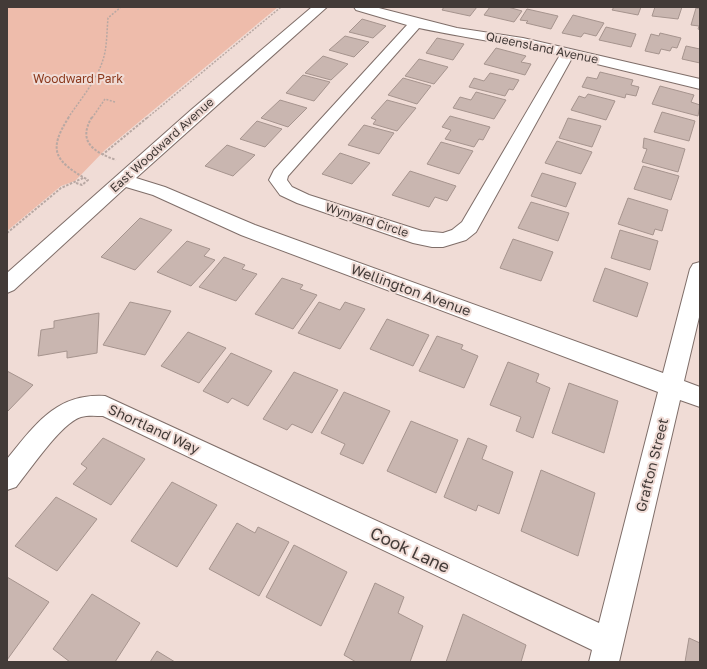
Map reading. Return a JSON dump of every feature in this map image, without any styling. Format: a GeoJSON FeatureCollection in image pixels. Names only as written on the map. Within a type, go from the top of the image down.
{"type":"FeatureCollection","features":[{"type":"Feature","properties":{"kind":"street","name":"East Woodward Avenue"},"geometry":{"type":"LineString","coordinates":[[7,285],[120,170],[197,113],[320,7]]}},
{"type":"Feature","properties":{"kind":"street","name":"Queensland Avenue"},"geometry":{"type":"LineString","coordinates":[[361,7],[416,23],[457,32],[523,42],[700,84]]}},
{"type":"Feature","properties":{"kind":"street","name":"Wynyard Circle"},"geometry":{"type":"LineString","coordinates":[[416,23],[280,174],[278,180],[286,191],[303,199],[420,238],[443,240],[458,235],[469,227],[568,53]]}},
{"type":"Feature","properties":{"kind":"street","name":"Wellington Avenue"},"geometry":{"type":"LineString","coordinates":[[120,170],[159,191],[248,230],[700,397]]}},
{"type":"Feature","properties":{"kind":"street","name":"Grafton Street"},"geometry":{"type":"LineString","coordinates":[[606,653],[700,269]]}},
{"type":"Feature","properties":{"kind":"street","name":"Shortland Way"},"geometry":{"type":"LineString","coordinates":[[7,478],[59,418],[70,411],[90,405],[104,406],[212,456]]}},
{"type":"Feature","properties":{"kind":"street","name":"Cook Lane"},"geometry":{"type":"LineString","coordinates":[[212,456],[606,653]]}},
{"type":"Feature","properties":{"kind":"path"},"geometry":{"type":"LineString","coordinates":[[76,183],[82,185],[88,180],[67,168],[61,161],[56,148],[57,138],[62,125],[86,91],[102,63],[106,43],[108,18],[121,7]]}},
{"type":"Feature","properties":{"kind":"path"},"geometry":{"type":"LineString","coordinates":[[102,155],[280,7]]}},
{"type":"Feature","properties":{"kind":"path"},"geometry":{"type":"LineString","coordinates":[[115,102],[104,99],[92,116],[86,128],[86,140],[88,146],[120,170]]}},
{"type":"Feature","properties":{"kind":"path"},"geometry":{"type":"LineString","coordinates":[[7,233],[61,188],[76,183],[83,178]]}},
{"type":"Feature","properties":{"kind":"green space","name":"Woodward Park"},"geometry":{"type":"Polygon","coordinates":[[[7,7],[278,7],[105,150],[75,181],[61,186],[7,231],[7,7]]]}},
{"type":"Feature","properties":{"kind":"building"},"geometry":{"type":"Polygon","coordinates":[[[444,7],[477,7],[470,16],[442,10],[444,7]]]}},
{"type":"Feature","properties":{"kind":"building"},"geometry":{"type":"Polygon","coordinates":[[[490,7],[508,7],[522,11],[514,22],[484,15],[490,7]]]}},
{"type":"Feature","properties":{"kind":"building"},"geometry":{"type":"Polygon","coordinates":[[[614,7],[641,7],[638,15],[612,10],[614,7]]]}},
{"type":"Feature","properties":{"kind":"building"},"geometry":{"type":"Polygon","coordinates":[[[655,7],[682,7],[678,19],[652,16],[655,7]]]}},
{"type":"Feature","properties":{"kind":"building"},"geometry":{"type":"Polygon","coordinates":[[[696,8],[700,9],[700,30],[698,29],[699,26],[691,25],[696,8]]]}},
{"type":"Feature","properties":{"kind":"building"},"geometry":{"type":"Polygon","coordinates":[[[527,9],[558,16],[551,29],[526,23],[528,21],[520,20],[527,9]]]}},
{"type":"Feature","properties":{"kind":"building"},"geometry":{"type":"Polygon","coordinates":[[[573,15],[604,23],[596,36],[584,33],[581,37],[562,33],[573,15]]]}},
{"type":"Feature","properties":{"kind":"building"},"geometry":{"type":"Polygon","coordinates":[[[362,19],[386,26],[373,38],[349,32],[362,19]]]}},
{"type":"Feature","properties":{"kind":"building"},"geometry":{"type":"Polygon","coordinates":[[[606,27],[636,34],[631,47],[599,40],[606,27]]]}},
{"type":"Feature","properties":{"kind":"building"},"geometry":{"type":"Polygon","coordinates":[[[660,33],[681,38],[677,48],[672,47],[670,51],[661,49],[659,54],[645,51],[651,34],[659,36],[660,33]]]}},
{"type":"Feature","properties":{"kind":"building"},"geometry":{"type":"Polygon","coordinates":[[[345,36],[369,42],[354,57],[329,50],[345,36]]]}},
{"type":"Feature","properties":{"kind":"building"},"geometry":{"type":"Polygon","coordinates":[[[437,38],[464,44],[453,60],[426,53],[437,38]]]}},
{"type":"Feature","properties":{"kind":"building"},"geometry":{"type":"Polygon","coordinates":[[[686,46],[700,49],[700,63],[682,59],[686,46]]]}},
{"type":"Feature","properties":{"kind":"building"},"geometry":{"type":"Polygon","coordinates":[[[496,48],[526,56],[521,62],[531,64],[525,75],[484,64],[496,48]]]}},
{"type":"Feature","properties":{"kind":"building"},"geometry":{"type":"Polygon","coordinates":[[[323,56],[348,64],[331,80],[305,73],[323,56]]]}},
{"type":"Feature","properties":{"kind":"building"},"geometry":{"type":"Polygon","coordinates":[[[419,59],[448,67],[434,84],[405,76],[419,59]]]}},
{"type":"Feature","properties":{"kind":"building"},"geometry":{"type":"Polygon","coordinates":[[[600,72],[633,80],[631,85],[639,87],[636,96],[626,94],[625,98],[582,87],[587,77],[597,79],[600,72]]]}},
{"type":"Feature","properties":{"kind":"building"},"geometry":{"type":"Polygon","coordinates":[[[490,73],[519,80],[513,90],[509,89],[505,96],[469,87],[474,78],[484,81],[490,73]]]}},
{"type":"Feature","properties":{"kind":"building"},"geometry":{"type":"Polygon","coordinates":[[[303,75],[330,82],[314,101],[286,93],[303,75]]]}},
{"type":"Feature","properties":{"kind":"building"},"geometry":{"type":"Polygon","coordinates":[[[403,78],[431,86],[417,104],[388,95],[403,78]]]}},
{"type":"Feature","properties":{"kind":"building"},"geometry":{"type":"Polygon","coordinates":[[[660,86],[694,95],[691,102],[700,105],[698,116],[652,104],[660,86]]]}},
{"type":"Feature","properties":{"kind":"building"},"geometry":{"type":"Polygon","coordinates":[[[476,92],[506,100],[494,119],[453,108],[460,97],[471,100],[476,92]]]}},
{"type":"Feature","properties":{"kind":"building"},"geometry":{"type":"Polygon","coordinates":[[[588,94],[615,101],[606,120],[571,110],[579,96],[585,98],[588,94]]]}},
{"type":"Feature","properties":{"kind":"building"},"geometry":{"type":"Polygon","coordinates":[[[280,100],[307,108],[288,127],[261,118],[280,100]]]}},
{"type":"Feature","properties":{"kind":"building"},"geometry":{"type":"Polygon","coordinates":[[[387,100],[416,108],[397,131],[373,124],[376,120],[371,118],[387,100]]]}},
{"type":"Feature","properties":{"kind":"building"},"geometry":{"type":"Polygon","coordinates":[[[662,112],[695,121],[689,141],[654,132],[662,112]]]}},
{"type":"Feature","properties":{"kind":"building"},"geometry":{"type":"Polygon","coordinates":[[[450,116],[490,127],[483,140],[479,139],[474,147],[445,139],[451,130],[442,127],[450,116]]]}},
{"type":"Feature","properties":{"kind":"building"},"geometry":{"type":"Polygon","coordinates":[[[568,118],[601,126],[592,147],[559,138],[568,118]]]}},
{"type":"Feature","properties":{"kind":"building"},"geometry":{"type":"Polygon","coordinates":[[[257,121],[282,129],[265,147],[240,139],[257,121]]]}},
{"type":"Feature","properties":{"kind":"building"},"geometry":{"type":"Polygon","coordinates":[[[364,125],[394,133],[379,154],[348,145],[364,125]]]}},
{"type":"Feature","properties":{"kind":"building"},"geometry":{"type":"Polygon","coordinates":[[[644,138],[685,149],[678,172],[642,162],[647,149],[643,148],[644,138]]]}},
{"type":"Feature","properties":{"kind":"building"},"geometry":{"type":"Polygon","coordinates":[[[557,141],[592,152],[581,174],[545,163],[557,141]]]}},
{"type":"Feature","properties":{"kind":"building"},"geometry":{"type":"Polygon","coordinates":[[[441,142],[473,151],[459,174],[427,164],[441,142]]]}},
{"type":"Feature","properties":{"kind":"building"},"geometry":{"type":"Polygon","coordinates":[[[227,145],[255,155],[233,176],[205,166],[227,145]]]}},
{"type":"Feature","properties":{"kind":"building"},"geometry":{"type":"Polygon","coordinates":[[[340,153],[370,163],[352,184],[322,174],[340,153]]]}},
{"type":"Feature","properties":{"kind":"building"},"geometry":{"type":"Polygon","coordinates":[[[643,166],[679,176],[671,200],[634,189],[643,166]]]}},
{"type":"Feature","properties":{"kind":"building"},"geometry":{"type":"Polygon","coordinates":[[[410,171],[456,186],[447,201],[435,197],[429,207],[392,195],[410,171]]]}},
{"type":"Feature","properties":{"kind":"building"},"geometry":{"type":"Polygon","coordinates":[[[542,173],[576,183],[566,207],[531,196],[542,173]]]}},
{"type":"Feature","properties":{"kind":"building"},"geometry":{"type":"Polygon","coordinates":[[[628,198],[668,210],[662,231],[655,229],[653,235],[618,224],[628,198]]]}},
{"type":"Feature","properties":{"kind":"building"},"geometry":{"type":"Polygon","coordinates":[[[531,202],[569,213],[558,241],[518,228],[531,202]]]}},
{"type":"Feature","properties":{"kind":"building"},"geometry":{"type":"Polygon","coordinates":[[[140,218],[172,230],[135,270],[101,257],[140,218]]]}},
{"type":"Feature","properties":{"kind":"building"},"geometry":{"type":"Polygon","coordinates":[[[620,230],[658,241],[650,270],[611,258],[620,230]]]}},
{"type":"Feature","properties":{"kind":"building"},"geometry":{"type":"Polygon","coordinates":[[[513,239],[553,252],[541,281],[500,268],[513,239]]]}},
{"type":"Feature","properties":{"kind":"building"},"geometry":{"type":"Polygon","coordinates":[[[187,241],[210,249],[204,256],[215,260],[191,286],[157,272],[187,241]]]}},
{"type":"Feature","properties":{"kind":"building"},"geometry":{"type":"Polygon","coordinates":[[[224,257],[245,265],[242,269],[257,274],[236,301],[199,287],[224,257]]]}},
{"type":"Feature","properties":{"kind":"building"},"geometry":{"type":"Polygon","coordinates":[[[605,268],[648,283],[637,317],[593,301],[605,268]]]}},
{"type":"Feature","properties":{"kind":"building"},"geometry":{"type":"Polygon","coordinates":[[[282,278],[303,285],[300,289],[317,295],[293,329],[255,314],[282,278]]]}},
{"type":"Feature","properties":{"kind":"building"},"geometry":{"type":"Polygon","coordinates":[[[130,302],[171,311],[145,355],[103,345],[130,302]]]}},
{"type":"Feature","properties":{"kind":"building"},"geometry":{"type":"Polygon","coordinates":[[[319,302],[340,310],[345,302],[365,309],[340,349],[298,333],[319,302]]]}},
{"type":"Feature","properties":{"kind":"building"},"geometry":{"type":"Polygon","coordinates":[[[99,313],[97,353],[67,358],[67,351],[38,356],[41,330],[54,328],[54,321],[99,313]]]}},
{"type":"Feature","properties":{"kind":"building"},"geometry":{"type":"Polygon","coordinates":[[[387,319],[429,335],[413,366],[370,349],[387,319]]]}},
{"type":"Feature","properties":{"kind":"building"},"geometry":{"type":"Polygon","coordinates":[[[188,332],[226,348],[199,383],[161,366],[188,332]]]}},
{"type":"Feature","properties":{"kind":"building"},"geometry":{"type":"Polygon","coordinates":[[[437,336],[463,345],[461,349],[478,356],[464,388],[419,371],[437,336]]]}},
{"type":"Feature","properties":{"kind":"building"},"geometry":{"type":"Polygon","coordinates":[[[231,353],[272,371],[248,406],[232,398],[228,403],[203,391],[231,353]]]}},
{"type":"Feature","properties":{"kind":"building"},"geometry":{"type":"Polygon","coordinates":[[[508,362],[539,374],[536,382],[550,388],[533,438],[516,431],[521,417],[490,405],[508,362]]]}},
{"type":"Feature","properties":{"kind":"building"},"geometry":{"type":"Polygon","coordinates":[[[7,371],[33,385],[8,411],[7,410],[7,371]]]}},
{"type":"Feature","properties":{"kind":"building"},"geometry":{"type":"Polygon","coordinates":[[[294,372],[338,390],[312,433],[292,424],[287,430],[263,419],[294,372]]]}},
{"type":"Feature","properties":{"kind":"building"},"geometry":{"type":"Polygon","coordinates":[[[569,383],[618,401],[604,453],[552,433],[569,383]]]}},
{"type":"Feature","properties":{"kind":"building"},"geometry":{"type":"Polygon","coordinates":[[[344,392],[390,411],[363,464],[340,454],[345,444],[321,433],[344,392]]]}},
{"type":"Feature","properties":{"kind":"building"},"geometry":{"type":"Polygon","coordinates":[[[411,421],[458,440],[436,493],[387,471],[411,421]]]}},
{"type":"Feature","properties":{"kind":"building"},"geometry":{"type":"Polygon","coordinates":[[[103,438],[145,459],[111,505],[73,484],[87,468],[81,464],[103,438]]]}},
{"type":"Feature","properties":{"kind":"building"},"geometry":{"type":"Polygon","coordinates":[[[468,438],[487,446],[482,459],[513,472],[499,514],[478,505],[476,511],[444,497],[468,438]]]}},
{"type":"Feature","properties":{"kind":"building"},"geometry":{"type":"Polygon","coordinates":[[[541,470],[595,493],[578,556],[521,531],[541,470]]]}},
{"type":"Feature","properties":{"kind":"building"},"geometry":{"type":"Polygon","coordinates":[[[172,482],[217,505],[177,567],[131,541],[172,482]]]}},
{"type":"Feature","properties":{"kind":"building"},"geometry":{"type":"Polygon","coordinates":[[[56,497],[97,519],[57,571],[15,546],[56,497]]]}},
{"type":"Feature","properties":{"kind":"building"},"geometry":{"type":"Polygon","coordinates":[[[237,523],[255,533],[258,527],[289,542],[259,596],[209,569],[237,523]]]}},
{"type":"Feature","properties":{"kind":"building"},"geometry":{"type":"Polygon","coordinates":[[[294,545],[347,572],[321,626],[266,597],[294,545]]]}},
{"type":"Feature","properties":{"kind":"building"},"geometry":{"type":"Polygon","coordinates":[[[7,577],[49,602],[7,660],[7,577]]]}},
{"type":"Feature","properties":{"kind":"building"},"geometry":{"type":"Polygon","coordinates":[[[375,583],[404,597],[398,613],[423,626],[410,662],[356,662],[344,655],[375,583]]]}},
{"type":"Feature","properties":{"kind":"building"},"geometry":{"type":"Polygon","coordinates":[[[92,594],[140,623],[115,662],[70,662],[53,649],[92,594]]]}},
{"type":"Feature","properties":{"kind":"building"},"geometry":{"type":"Polygon","coordinates":[[[463,614],[526,645],[521,662],[446,662],[463,614]]]}},
{"type":"Feature","properties":{"kind":"building"},"geometry":{"type":"Polygon","coordinates":[[[689,638],[700,643],[700,662],[685,662],[689,638]]]}},
{"type":"Feature","properties":{"kind":"building"},"geometry":{"type":"Polygon","coordinates":[[[157,651],[175,662],[150,662],[157,651]]]}}]}
